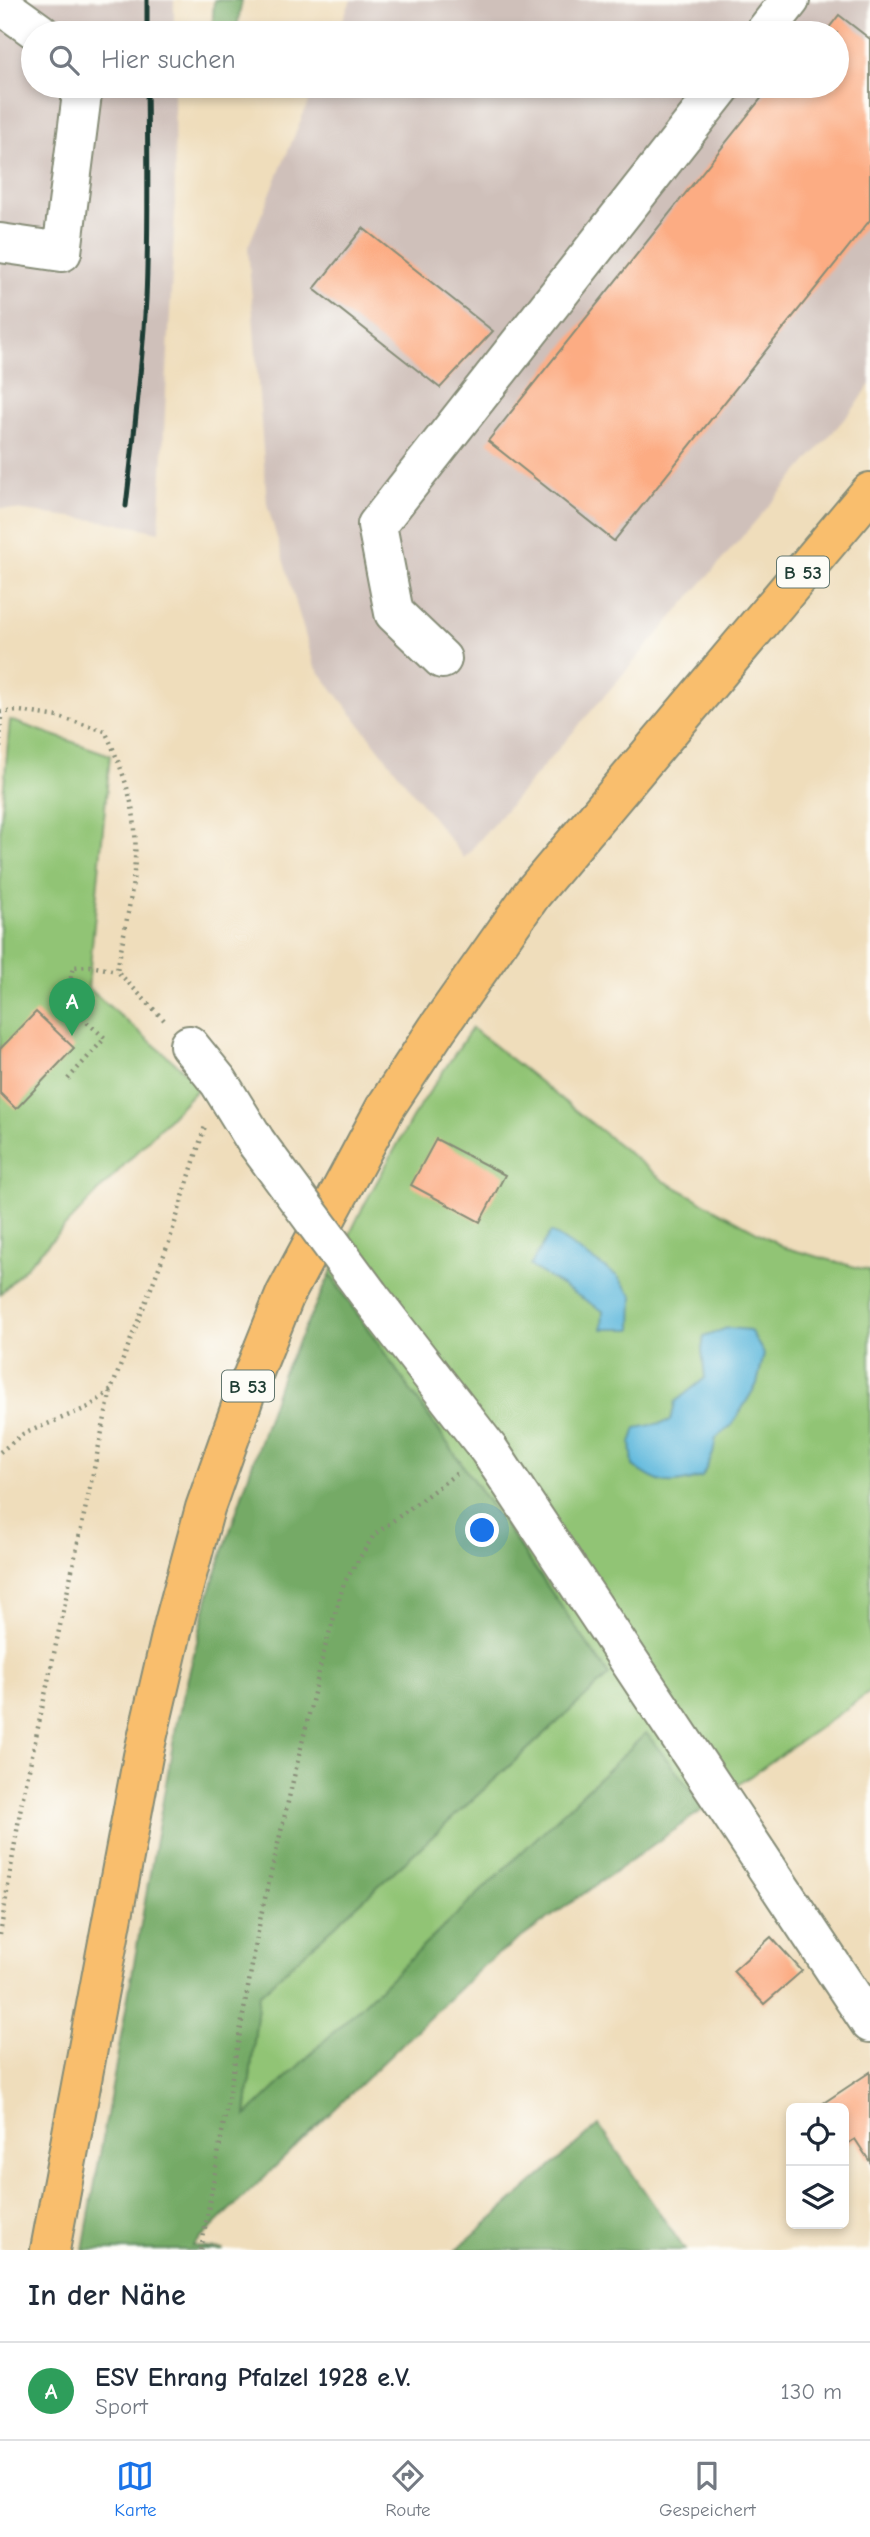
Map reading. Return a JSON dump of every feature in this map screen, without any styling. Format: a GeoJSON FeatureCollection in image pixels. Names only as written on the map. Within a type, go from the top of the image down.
{"type":"FeatureCollection","features":[{"type":"Feature","properties":{"kind":"main road","name":"B 53"},"geometry":{"type":"LineString","coordinates":[[50,2250],[143,1756],[174,1623],[205,1508],[246,1392],[285,1295],[385,1108],[532,894],[870,492]]}},
{"type":"Feature","properties":{"kind":"street"},"geometry":{"type":"LineString","coordinates":[[773,21],[790,0]]}},
{"type":"Feature","properties":{"kind":"street"},"geometry":{"type":"LineString","coordinates":[[0,4],[23,21]]}},
{"type":"Feature","properties":{"kind":"street"},"geometry":{"type":"LineString","coordinates":[[0,243],[62,252],[81,98]]}},
{"type":"Feature","properties":{"kind":"street"},"geometry":{"type":"LineString","coordinates":[[443,659],[394,612],[377,526],[713,98]]}},
{"type":"Feature","properties":{"kind":"street"},"geometry":{"type":"LineString","coordinates":[[189,1045],[219,1082],[256,1142],[369,1295],[489,1450],[870,2023]]}},
{"type":"Feature","properties":{"kind":"path"},"geometry":{"type":"LineString","coordinates":[[0,748],[1,713],[20,710],[59,717],[105,731],[120,762],[135,829],[132,893],[117,971]]}},
{"type":"Feature","properties":{"kind":"path"},"geometry":{"type":"LineString","coordinates":[[68,1079],[105,1038],[66,1004],[73,967],[90,966],[117,971],[189,1045]]}},
{"type":"Feature","properties":{"kind":"path"},"geometry":{"type":"LineString","coordinates":[[0,1935],[21,1806],[111,1390],[169,1242],[219,1082]]}},
{"type":"Feature","properties":{"kind":"path"},"geometry":{"type":"LineString","coordinates":[[0,1452],[23,1434],[89,1407],[111,1390]]}},
{"type":"Feature","properties":{"kind":"path"},"geometry":{"type":"LineString","coordinates":[[201,2250],[261,1915],[324,1651],[344,1583],[374,1535],[489,1450]]}},
{"type":"Feature","properties":{"kind":"shaded area"},"geometry":{"type":"Polygon","coordinates":[[[0,0],[174,0],[174,21],[21,21],[21,98],[174,98],[175,214],[159,532],[118,523],[0,508],[0,0]]]}},
{"type":"Feature","properties":{"kind":"shaded area"},"geometry":{"type":"Polygon","coordinates":[[[351,0],[870,0],[870,384],[858,403],[464,858],[314,665],[267,504],[248,247],[310,98],[849,98],[849,21],[342,21],[351,0]]]}},
{"type":"Feature","properties":{"kind":"green space"},"geometry":{"type":"Polygon","coordinates":[[[214,0],[242,0],[238,21],[213,21],[214,0]]]}},
{"type":"Feature","properties":{"kind":"green space"},"geometry":{"type":"Polygon","coordinates":[[[10,720],[110,755],[88,988],[201,1085],[0,1294],[0,830],[10,720]]]}},
{"type":"Feature","properties":{"kind":"green space"},"geometry":{"type":"Polygon","coordinates":[[[472,1028],[664,1181],[786,1248],[870,1271],[870,1692],[705,1808],[646,1734],[246,2117],[259,1995],[609,1675],[330,1275],[363,1207],[412,1118],[472,1028]]]}},
{"type":"Feature","properties":{"kind":"green space"},"geometry":{"type":"Polygon","coordinates":[[[330,1275],[609,1675],[259,1995],[246,2116],[646,1733],[705,1808],[487,1962],[193,2246],[224,2250],[83,2250],[177,1721],[209,1594],[282,1375],[330,1275]]]}},
{"type":"Feature","properties":{"kind":"green space"},"geometry":{"type":"Polygon","coordinates":[[[599,2125],[685,2250],[456,2250],[599,2125]]]}},
{"type":"Feature","properties":{"kind":"water"},"geometry":{"type":"Polygon","coordinates":[[[551,1232],[617,1276],[633,1296],[632,1329],[602,1329],[603,1311],[530,1266],[551,1232]]]}},
{"type":"Feature","properties":{"kind":"water"},"geometry":{"type":"Polygon","coordinates":[[[727,1328],[750,1330],[764,1354],[757,1384],[732,1425],[716,1438],[713,1454],[702,1477],[672,1483],[651,1478],[633,1466],[631,1443],[636,1428],[671,1421],[675,1402],[705,1378],[702,1350],[704,1337],[727,1328]]]}},
{"type":"Feature","properties":{"kind":"building"},"geometry":{"type":"Polygon","coordinates":[[[839,15],[847,21],[834,21],[839,15]]]}},
{"type":"Feature","properties":{"kind":"building"},"geometry":{"type":"Polygon","coordinates":[[[849,23],[870,39],[870,220],[614,541],[488,441],[761,98],[849,98],[849,23]]]}},
{"type":"Feature","properties":{"kind":"building"},"geometry":{"type":"Polygon","coordinates":[[[363,228],[493,331],[440,388],[314,289],[363,228]]]}},
{"type":"Feature","properties":{"kind":"building"},"geometry":{"type":"Polygon","coordinates":[[[36,1012],[74,1048],[16,1109],[0,1093],[0,1049],[36,1012]]]}},
{"type":"Feature","properties":{"kind":"building"},"geometry":{"type":"Polygon","coordinates":[[[436,1139],[505,1175],[480,1222],[411,1185],[436,1139]]]}},
{"type":"Feature","properties":{"kind":"building"},"geometry":{"type":"Polygon","coordinates":[[[771,1937],[802,1971],[764,2004],[733,1971],[771,1937]]]}},
{"type":"Feature","properties":{"kind":"building"},"geometry":{"type":"Polygon","coordinates":[[[870,2072],[870,2162],[855,2139],[849,2143],[849,2103],[824,2103],[870,2072]]]}},
{"type":"Feature","properties":{"kind":"railway"},"geometry":{"type":"LineString","coordinates":[[147,0],[147,21]]}},
{"type":"Feature","properties":{"kind":"railway"},"geometry":{"type":"LineString","coordinates":[[126,506],[146,299],[147,98]]}},
{"type":"Feature","properties":{"kind":"place","name":"ESV Ehrang Pfalzel 1928 e.V."},"geometry":{"type":"Point","coordinates":[72,1036]}}]}
